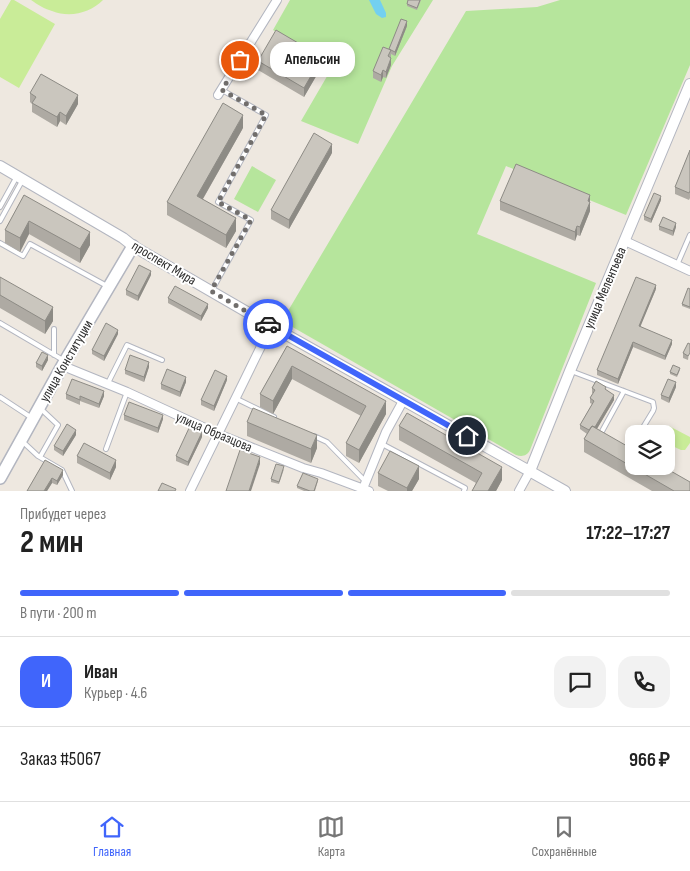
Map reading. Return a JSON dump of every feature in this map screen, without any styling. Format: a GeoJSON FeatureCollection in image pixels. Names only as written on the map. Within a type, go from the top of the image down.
{"type":"FeatureCollection","features":[{"type":"Feature","properties":{"kind":"main road","name":"улица Конституции"},"geometry":{"type":"LineString","coordinates":[[0,478],[133,246]]}},
{"type":"Feature","properties":{"kind":"street"},"geometry":{"type":"LineString","coordinates":[[220,93],[277,0]]}},
{"type":"Feature","properties":{"kind":"street","name":"улица Мелентьева"},"geometry":{"type":"LineString","coordinates":[[519,491],[530,471],[690,84]]}},
{"type":"Feature","properties":{"kind":"street","name":"проспект Мира"},"geometry":{"type":"LineString","coordinates":[[0,166],[271,326],[565,491]]}},
{"type":"Feature","properties":{"kind":"street"},"geometry":{"type":"LineString","coordinates":[[625,241],[690,271]]}},
{"type":"Feature","properties":{"kind":"street"},"geometry":{"type":"LineString","coordinates":[[190,491],[271,326]]}},
{"type":"Feature","properties":{"kind":"street","name":"улица Образцова"},"geometry":{"type":"LineString","coordinates":[[64,364],[218,434],[303,468],[365,488]]}},
{"type":"Feature","properties":{"kind":"street"},"geometry":{"type":"LineString","coordinates":[[365,488],[386,432],[403,401]]}},
{"type":"Feature","properties":{"kind":"lane"},"geometry":{"type":"LineString","coordinates":[[211,291],[251,220],[218,202],[266,115],[220,93]]}},
{"type":"Feature","properties":{"kind":"lane"},"geometry":{"type":"LineString","coordinates":[[0,207],[20,178]]}},
{"type":"Feature","properties":{"kind":"lane"},"geometry":{"type":"LineString","coordinates":[[0,221],[20,178]]}},
{"type":"Feature","properties":{"kind":"lane"},"geometry":{"type":"LineString","coordinates":[[677,266],[690,235]]}},
{"type":"Feature","properties":{"kind":"lane"},"geometry":{"type":"LineString","coordinates":[[0,243],[23,256],[30,244],[108,287]]}},
{"type":"Feature","properties":{"kind":"lane"},"geometry":{"type":"LineString","coordinates":[[0,323],[54,355],[64,364]]}},
{"type":"Feature","properties":{"kind":"lane"},"geometry":{"type":"LineString","coordinates":[[54,329],[54,355]]}},
{"type":"Feature","properties":{"kind":"lane"},"geometry":{"type":"LineString","coordinates":[[107,385],[128,345],[162,360]]}},
{"type":"Feature","properties":{"kind":"lane"},"geometry":{"type":"LineString","coordinates":[[570,371],[653,402],[652,412],[644,425]]}},
{"type":"Feature","properties":{"kind":"lane"},"geometry":{"type":"LineString","coordinates":[[599,438],[624,391]]}},
{"type":"Feature","properties":{"kind":"lane"},"geometry":{"type":"LineString","coordinates":[[106,448],[126,392]]}},
{"type":"Feature","properties":{"kind":"lane"},"geometry":{"type":"LineString","coordinates":[[0,397],[33,419]]}},
{"type":"Feature","properties":{"kind":"lane"},"geometry":{"type":"LineString","coordinates":[[235,398],[277,418]]}},
{"type":"Feature","properties":{"kind":"lane"},"geometry":{"type":"LineString","coordinates":[[39,408],[58,425],[40,457]]}},
{"type":"Feature","properties":{"kind":"lane"},"geometry":{"type":"LineString","coordinates":[[310,434],[326,442],[365,488]]}},
{"type":"Feature","properties":{"kind":"lane"},"geometry":{"type":"LineString","coordinates":[[21,440],[40,457],[62,470],[72,491]]}},
{"type":"Feature","properties":{"kind":"lane"},"geometry":{"type":"LineString","coordinates":[[382,444],[465,488],[464,491]]}},
{"type":"Feature","properties":{"kind":"lane"},"geometry":{"type":"LineString","coordinates":[[621,449],[625,451]]}},
{"type":"Feature","properties":{"kind":"green space"},"geometry":{"type":"Polygon","coordinates":[[[11,0],[55,24],[19,88],[0,77],[0,19],[11,0]]]}},
{"type":"Feature","properties":{"kind":"green space"},"geometry":{"type":"Polygon","coordinates":[[[31,0],[103,0],[86,11],[66,14],[46,9],[31,0]]]}},
{"type":"Feature","properties":{"kind":"green space"},"geometry":{"type":"Polygon","coordinates":[[[290,0],[433,0],[392,66],[358,144],[301,121],[333,66],[273,30],[290,0]]]}},
{"type":"Feature","properties":{"kind":"green space"},"geometry":{"type":"Polygon","coordinates":[[[560,0],[690,0],[690,65],[626,215],[506,166],[477,234],[596,283],[530,450],[526,455],[520,456],[282,321],[466,11],[537,7],[560,0]]]}},
{"type":"Feature","properties":{"kind":"green space"},"geometry":{"type":"Polygon","coordinates":[[[252,166],[276,180],[258,212],[234,199],[252,166]]]}},
{"type":"Feature","properties":{"kind":"green space"},"geometry":{"type":"Polygon","coordinates":[[[675,429],[690,437],[690,443],[685,450],[675,447],[675,429]]]}},
{"type":"Feature","properties":{"kind":"water"},"geometry":{"type":"Polygon","coordinates":[[[369,0],[380,0],[386,17],[382,18],[376,14],[369,0]]]}},
{"type":"Feature","properties":{"kind":"building"},"geometry":{"type":"Polygon","coordinates":[[[408,0],[420,0],[417,8],[407,4],[408,0]]]}},
{"type":"Feature","properties":{"kind":"building"},"geometry":{"type":"Polygon","coordinates":[[[401,19],[407,21],[395,52],[389,49],[401,19]]]}},
{"type":"Feature","properties":{"kind":"building"},"geometry":{"type":"Polygon","coordinates":[[[276,30],[322,57],[304,88],[258,61],[276,30]]]}},
{"type":"Feature","properties":{"kind":"building"},"geometry":{"type":"Polygon","coordinates":[[[383,47],[391,50],[388,56],[391,58],[386,72],[383,70],[381,75],[373,71],[383,47]]]}},
{"type":"Feature","properties":{"kind":"building"},"geometry":{"type":"Polygon","coordinates":[[[41,74],[78,95],[66,116],[60,112],[57,117],[32,103],[36,97],[30,93],[41,74]]]}},
{"type":"Feature","properties":{"kind":"building"},"geometry":{"type":"Polygon","coordinates":[[[223,103],[243,115],[197,196],[236,218],[226,235],[167,202],[223,103]]]}},
{"type":"Feature","properties":{"kind":"building"},"geometry":{"type":"Polygon","coordinates":[[[314,133],[332,144],[289,220],[271,210],[314,133]]]}},
{"type":"Feature","properties":{"kind":"building"},"geometry":{"type":"Polygon","coordinates":[[[690,150],[690,191],[689,193],[675,187],[690,150]]]}},
{"type":"Feature","properties":{"kind":"building"},"geometry":{"type":"Polygon","coordinates":[[[516,164],[590,195],[588,201],[590,202],[580,227],[577,226],[575,232],[500,201],[516,164]]]}},
{"type":"Feature","properties":{"kind":"building"},"geometry":{"type":"Polygon","coordinates":[[[654,193],[661,196],[651,219],[644,216],[654,193]]]}},
{"type":"Feature","properties":{"kind":"building"},"geometry":{"type":"Polygon","coordinates":[[[24,195],[90,232],[80,249],[29,221],[20,238],[5,230],[24,195]]]}},
{"type":"Feature","properties":{"kind":"building"},"geometry":{"type":"Polygon","coordinates":[[[663,217],[676,223],[673,231],[659,226],[663,217]]]}},
{"type":"Feature","properties":{"kind":"building"},"geometry":{"type":"Polygon","coordinates":[[[139,265],[151,271],[138,296],[126,290],[139,265]]]}},
{"type":"Feature","properties":{"kind":"building"},"geometry":{"type":"Polygon","coordinates":[[[0,277],[53,307],[45,321],[0,295],[0,277]]]}},
{"type":"Feature","properties":{"kind":"building"},"geometry":{"type":"Polygon","coordinates":[[[636,277],[656,285],[639,326],[672,340],[665,356],[633,342],[618,379],[597,370],[636,277]]]}},
{"type":"Feature","properties":{"kind":"building"},"geometry":{"type":"Polygon","coordinates":[[[175,286],[208,304],[201,316],[168,298],[175,286]]]}},
{"type":"Feature","properties":{"kind":"building"},"geometry":{"type":"Polygon","coordinates":[[[688,288],[690,289],[690,307],[682,304],[688,288]]]}},
{"type":"Feature","properties":{"kind":"building"},"geometry":{"type":"Polygon","coordinates":[[[106,323],[118,330],[104,356],[92,350],[106,323]]]}},
{"type":"Feature","properties":{"kind":"building"},"geometry":{"type":"Polygon","coordinates":[[[688,343],[690,344],[690,353],[688,356],[683,353],[688,343]]]}},
{"type":"Feature","properties":{"kind":"building"},"geometry":{"type":"Polygon","coordinates":[[[287,346],[386,401],[359,450],[346,443],[366,406],[292,366],[273,401],[260,394],[287,346]]]}},
{"type":"Feature","properties":{"kind":"building"},"geometry":{"type":"Polygon","coordinates":[[[42,352],[48,355],[42,366],[36,363],[42,352]]]}},
{"type":"Feature","properties":{"kind":"building"},"geometry":{"type":"Polygon","coordinates":[[[130,355],[149,362],[144,377],[125,370],[130,355]]]}},
{"type":"Feature","properties":{"kind":"building"},"geometry":{"type":"Polygon","coordinates":[[[673,365],[680,368],[677,375],[670,372],[673,365]]]}},
{"type":"Feature","properties":{"kind":"building"},"geometry":{"type":"Polygon","coordinates":[[[167,369],[186,377],[180,392],[161,384],[167,369]]]}},
{"type":"Feature","properties":{"kind":"building"},"geometry":{"type":"Polygon","coordinates":[[[215,370],[227,376],[214,406],[201,400],[215,370]]]}},
{"type":"Feature","properties":{"kind":"building"},"geometry":{"type":"Polygon","coordinates":[[[72,379],[104,391],[99,404],[80,396],[80,400],[66,394],[72,379]]]}},
{"type":"Feature","properties":{"kind":"building"},"geometry":{"type":"Polygon","coordinates":[[[668,379],[676,382],[669,398],[661,395],[668,379]]]}},
{"type":"Feature","properties":{"kind":"building"},"geometry":{"type":"Polygon","coordinates":[[[596,381],[614,395],[595,427],[592,426],[589,430],[580,425],[594,401],[590,398],[595,390],[592,388],[596,381]]]}},
{"type":"Feature","properties":{"kind":"building"},"geometry":{"type":"Polygon","coordinates":[[[129,402],[163,415],[158,428],[124,415],[129,402]]]}},
{"type":"Feature","properties":{"kind":"building"},"geometry":{"type":"Polygon","coordinates":[[[253,408],[317,435],[311,449],[247,422],[253,408]]]}},
{"type":"Feature","properties":{"kind":"building"},"geometry":{"type":"Polygon","coordinates":[[[407,413],[502,467],[488,491],[472,491],[482,473],[399,426],[407,413]]]}},
{"type":"Feature","properties":{"kind":"building"},"geometry":{"type":"Polygon","coordinates":[[[67,424],[76,430],[63,451],[54,446],[67,424]]]}},
{"type":"Feature","properties":{"kind":"building"},"geometry":{"type":"Polygon","coordinates":[[[190,426],[202,432],[188,462],[176,456],[190,426]]]}},
{"type":"Feature","properties":{"kind":"building"},"geometry":{"type":"Polygon","coordinates":[[[592,426],[625,445],[625,463],[584,439],[592,426]]]}},
{"type":"Feature","properties":{"kind":"building"},"geometry":{"type":"Polygon","coordinates":[[[84,443],[116,460],[110,473],[77,456],[84,443]]]}},
{"type":"Feature","properties":{"kind":"building"},"geometry":{"type":"Polygon","coordinates":[[[240,450],[260,457],[249,491],[226,491],[240,450]]]}},
{"type":"Feature","properties":{"kind":"building"},"geometry":{"type":"Polygon","coordinates":[[[390,451],[419,466],[407,488],[378,473],[390,451]]]}},
{"type":"Feature","properties":{"kind":"building"},"geometry":{"type":"Polygon","coordinates":[[[45,460],[63,470],[57,481],[52,478],[44,491],[27,491],[45,460]]]}},
{"type":"Feature","properties":{"kind":"building"},"geometry":{"type":"Polygon","coordinates":[[[276,464],[284,466],[279,482],[271,479],[276,464]]]}},
{"type":"Feature","properties":{"kind":"building"},"geometry":{"type":"Polygon","coordinates":[[[303,473],[318,479],[314,491],[297,486],[303,473]]]}},
{"type":"Feature","properties":{"kind":"building"},"geometry":{"type":"Polygon","coordinates":[[[675,473],[690,482],[690,491],[674,491],[646,475],[675,475],[675,473]]]}},
{"type":"Feature","properties":{"kind":"building"},"geometry":{"type":"Polygon","coordinates":[[[162,483],[176,489],[175,491],[158,491],[162,483]]]}},
{"type":"Feature","properties":{"kind":"way so far"},"geometry":{"type":"LineString","coordinates":[[240,60],[222,90],[266,115],[218,202],[251,220],[211,291],[268,324]]}},
{"type":"Feature","properties":{"kind":"place","name":"Апельсин"},"geometry":{"type":"Point","coordinates":[240,60]}},
{"type":"Feature","properties":{"kind":"route"},"geometry":{"type":"LineString","coordinates":[[268,324],[467,436]]}}]}
